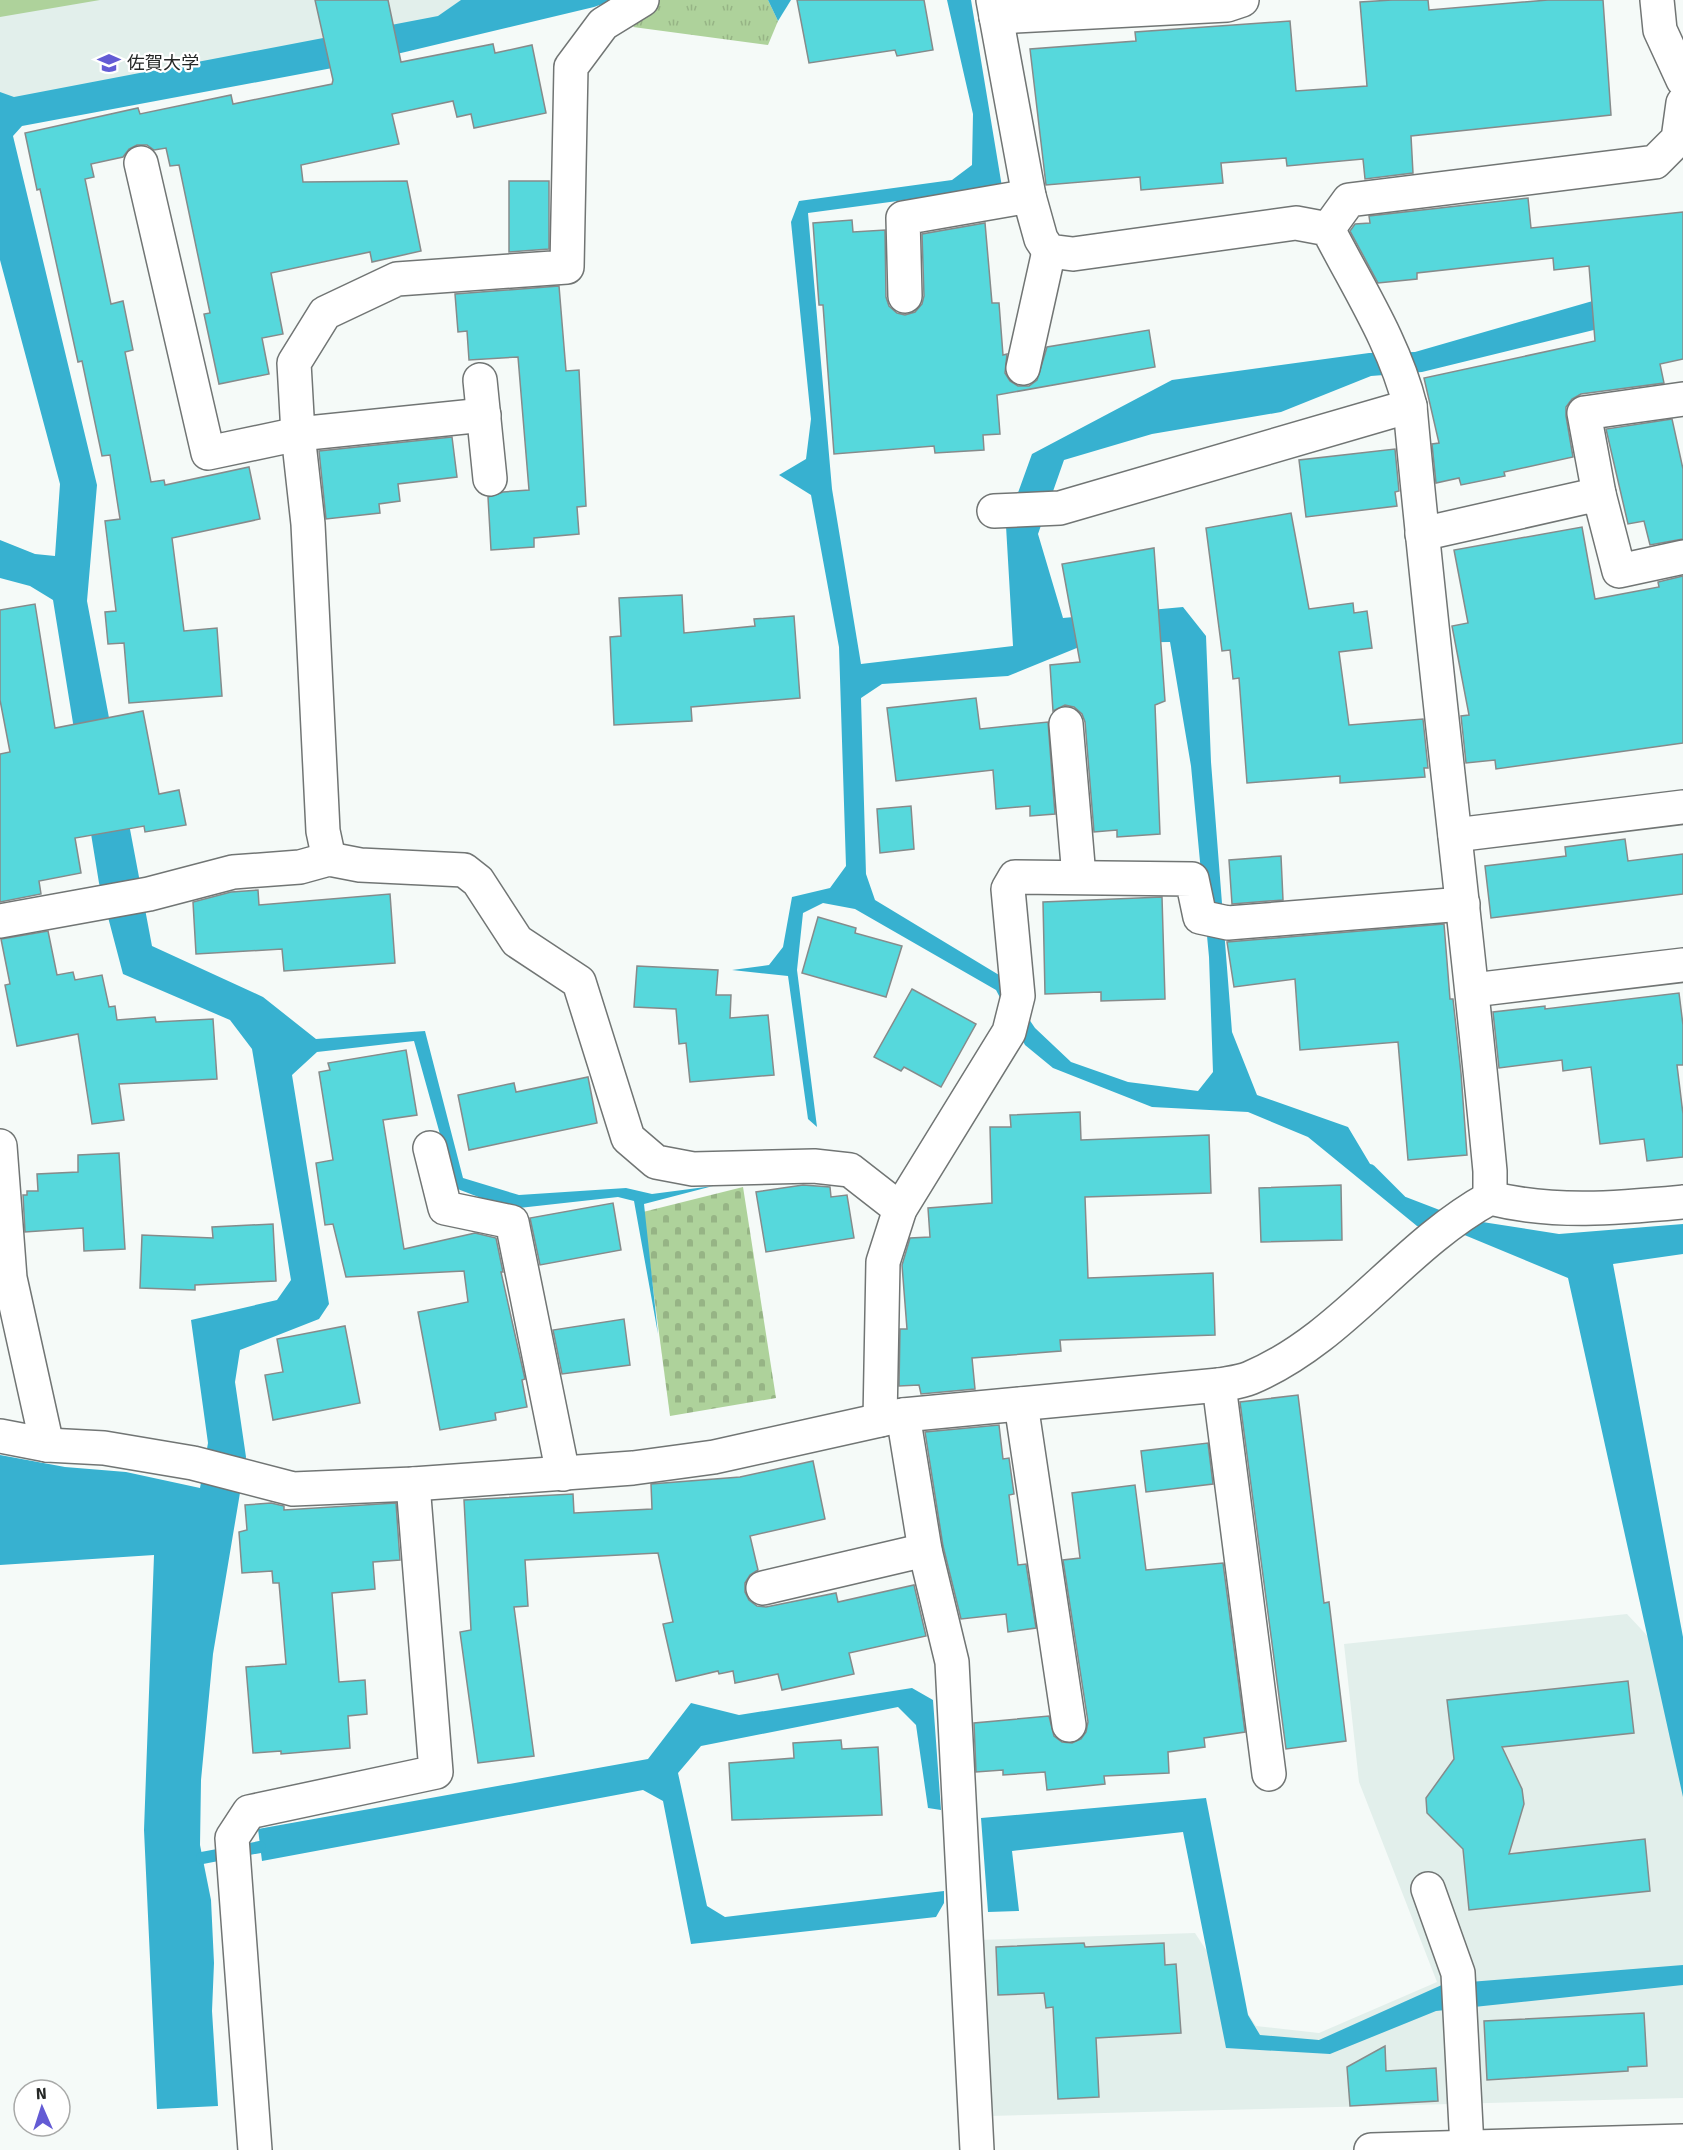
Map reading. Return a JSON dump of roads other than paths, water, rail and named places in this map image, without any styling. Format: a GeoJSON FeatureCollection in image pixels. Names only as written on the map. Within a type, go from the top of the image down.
{"type":"FeatureCollection","features":[{"type":"Feature","properties":{"kind":"street"},"geometry":{"type":"LineString","coordinates":[[329,859],[324,831],[308,524],[298,434],[294,363],[325,313],[397,279],[567,267],[572,67],[603,24],[642,0]]}},
{"type":"Feature","properties":{"kind":"street"},"geometry":{"type":"LineString","coordinates":[[1023,368],[1049,251],[1041,239],[1029,196],[995,9],[1227,5],[1242,0]]}},
{"type":"Feature","properties":{"kind":"street"},"geometry":{"type":"LineString","coordinates":[[1657,0],[1660,30],[1683,80]]}},
{"type":"Feature","properties":{"kind":"street"},"geometry":{"type":"LineString","coordinates":[[1328,229],[1349,200],[1655,162],[1678,139],[1683,104]]}},
{"type":"Feature","properties":{"kind":"street"},"geometry":{"type":"LineString","coordinates":[[141,163],[208,453],[298,434],[484,415]]}},
{"type":"Feature","properties":{"kind":"street"},"geometry":{"type":"LineString","coordinates":[[905,296],[903,218],[1029,196]]}},
{"type":"Feature","properties":{"kind":"street"},"geometry":{"type":"LineString","coordinates":[[1049,251],[1073,254],[1296,223],[1328,229]]}},
{"type":"Feature","properties":{"kind":"street"},"geometry":{"type":"LineString","coordinates":[[0,1436],[47,1445],[104,1448],[193,1463],[293,1489],[413,1484],[563,1474],[714,1457],[891,1418],[1219,1384],[1249,1379],[1305,1348],[1432,1238],[1477,1205],[1490,1171],[1473,990],[1408,396],[1386,340],[1328,229]]}},
{"type":"Feature","properties":{"kind":"street"},"geometry":{"type":"LineString","coordinates":[[480,380],[490,479]]}},
{"type":"Feature","properties":{"kind":"street"},"geometry":{"type":"LineString","coordinates":[[994,511],[1060,508],[1408,396]]}},
{"type":"Feature","properties":{"kind":"street"},"geometry":{"type":"LineString","coordinates":[[1683,399],[1584,413],[1599,494],[1619,571],[1683,557]]}},
{"type":"Feature","properties":{"kind":"street"},"geometry":{"type":"LineString","coordinates":[[1422,534],[1599,494]]}},
{"type":"Feature","properties":{"kind":"street"},"geometry":{"type":"LineString","coordinates":[[1066,724],[1079,878]]}},
{"type":"Feature","properties":{"kind":"street"},"geometry":{"type":"LineString","coordinates":[[1455,835],[1683,807]]}},
{"type":"Feature","properties":{"kind":"street"},"geometry":{"type":"LineString","coordinates":[[0,921],[149,894],[233,872],[300,867],[329,859],[360,865],[464,870],[478,881],[517,941],[579,982],[628,1138],[656,1162],[693,1169],[814,1166],[850,1170],[900,1209]]}},
{"type":"Feature","properties":{"kind":"street"},"geometry":{"type":"LineString","coordinates":[[977,2150],[952,1662],[891,1418],[883,1262],[900,1209],[1009,1032],[1018,996],[1008,889],[1015,877],[1192,879],[1214,920],[1463,903]]}},
{"type":"Feature","properties":{"kind":"street"},"geometry":{"type":"LineString","coordinates":[[1473,990],[1683,964]]}},
{"type":"Feature","properties":{"kind":"street"},"geometry":{"type":"LineString","coordinates":[[0,1146],[10,1278],[47,1445]]}},
{"type":"Feature","properties":{"kind":"street"},"geometry":{"type":"LineString","coordinates":[[430,1148],[445,1208],[512,1222],[563,1474]]}},
{"type":"Feature","properties":{"kind":"street"},"geometry":{"type":"LineString","coordinates":[[1477,1205],[1596,1210],[1683,1202]]}},
{"type":"Feature","properties":{"kind":"street"},"geometry":{"type":"LineString","coordinates":[[1219,1384],[1269,1774]]}},
{"type":"Feature","properties":{"kind":"street"},"geometry":{"type":"LineString","coordinates":[[1021,1404],[1069,1725]]}},
{"type":"Feature","properties":{"kind":"street"},"geometry":{"type":"LineString","coordinates":[[255,2150],[233,1851],[249,1812],[436,1772],[413,1484]]}},
{"type":"Feature","properties":{"kind":"street"},"geometry":{"type":"LineString","coordinates":[[764,1588],[925,1550]]}},
{"type":"Feature","properties":{"kind":"street"},"geometry":{"type":"LineString","coordinates":[[1428,1889],[1458,1972],[1467,2147]]}},
{"type":"Feature","properties":{"kind":"street"},"geometry":{"type":"LineString","coordinates":[[1371,2150],[1683,2141]]}},
{"type":"Feature","properties":{"kind":"water"},"geometry":{"type":"Polygon","coordinates":[[[461,0],[614,0],[594,7],[359,63],[22,126],[13,136],[97,485],[87,601],[152,946],[263,997],[316,1039],[425,1031],[463,1178],[519,1195],[626,1188],[652,1194],[713,1186],[644,1204],[658,1334],[634,1201],[618,1197],[510,1209],[455,1188],[414,1041],[317,1052],[292,1075],[329,1304],[319,1319],[240,1350],[235,1382],[246,1457],[213,1654],[201,1780],[200,1845],[211,1900],[214,1963],[212,2011],[218,2106],[157,2109],[144,1830],[154,1555],[0,1565],[0,1455],[65,1467],[126,1472],[200,1488],[208,1443],[191,1320],[277,1300],[291,1280],[252,1049],[230,1020],[123,974],[99,883],[53,600],[30,586],[0,578],[0,540],[35,554],[55,556],[60,484],[0,260],[0,92],[14,97],[438,16],[461,0]]]}},
{"type":"Feature","properties":{"kind":"water"},"geometry":{"type":"Polygon","coordinates":[[[768,0],[791,0],[778,21],[768,0]]]}},
{"type":"Feature","properties":{"kind":"water"},"geometry":{"type":"Polygon","coordinates":[[[947,0],[971,0],[1002,187],[808,213],[832,489],[861,664],[1013,646],[1006,526],[1032,454],[1172,380],[1369,353],[1415,352],[1683,275],[1680,309],[1422,372],[1371,376],[1281,412],[1152,434],[1064,460],[1038,534],[1063,618],[1183,607],[1206,636],[1211,762],[1232,1032],[1257,1095],[1348,1127],[1385,1189],[1463,1219],[1559,1234],[1683,1224],[1683,1254],[1613,1264],[1683,1637],[1683,1797],[1568,1278],[1462,1234],[1417,1226],[1308,1137],[1248,1112],[1152,1107],[1053,1068],[1025,1045],[996,990],[855,909],[823,903],[803,913],[797,970],[817,1127],[808,1119],[788,976],[732,970],[769,965],[783,947],[792,897],[830,888],[846,866],[839,647],[811,495],[779,475],[806,459],[811,419],[791,222],[799,201],[952,180],[972,165],[973,114],[947,0]],[[1170,642],[1089,643],[1008,676],[882,684],[861,698],[866,874],[875,900],[999,975],[1035,1028],[1071,1062],[1128,1082],[1198,1091],[1213,1072],[1209,957],[1191,766],[1170,642]]]}},
{"type":"Feature","properties":{"kind":"water"},"geometry":{"type":"Polygon","coordinates":[[[912,1688],[933,1700],[941,1810],[928,1808],[916,1725],[898,1707],[701,1746],[678,1773],[707,1906],[725,1917],[944,1891],[944,1903],[936,1917],[691,1944],[663,1801],[643,1790],[262,1861],[258,1829],[648,1759],[691,1703],[739,1715],[912,1688]]]}},
{"type":"Feature","properties":{"kind":"water"},"geometry":{"type":"Polygon","coordinates":[[[1206,1798],[1248,2015],[1260,2035],[1319,2040],[1444,1984],[1683,1965],[1683,1985],[1436,2011],[1330,2054],[1226,2048],[1183,1832],[1012,1851],[1019,1911],[988,1912],[981,1818],[1206,1798]]]}},
{"type":"Feature","properties":{"kind":"waterway"},"geometry":{"type":"LineString","coordinates":[[1370,1170],[1400,1200]]}},
{"type":"Feature","properties":{"kind":"waterway"},"geometry":{"type":"LineString","coordinates":[[202,1858],[260,1847]]}},
{"type":"Feature","properties":{"kind":"place","name":"佐賀大学"},"geometry":{"type":"Point","coordinates":[109,63]}}]}
